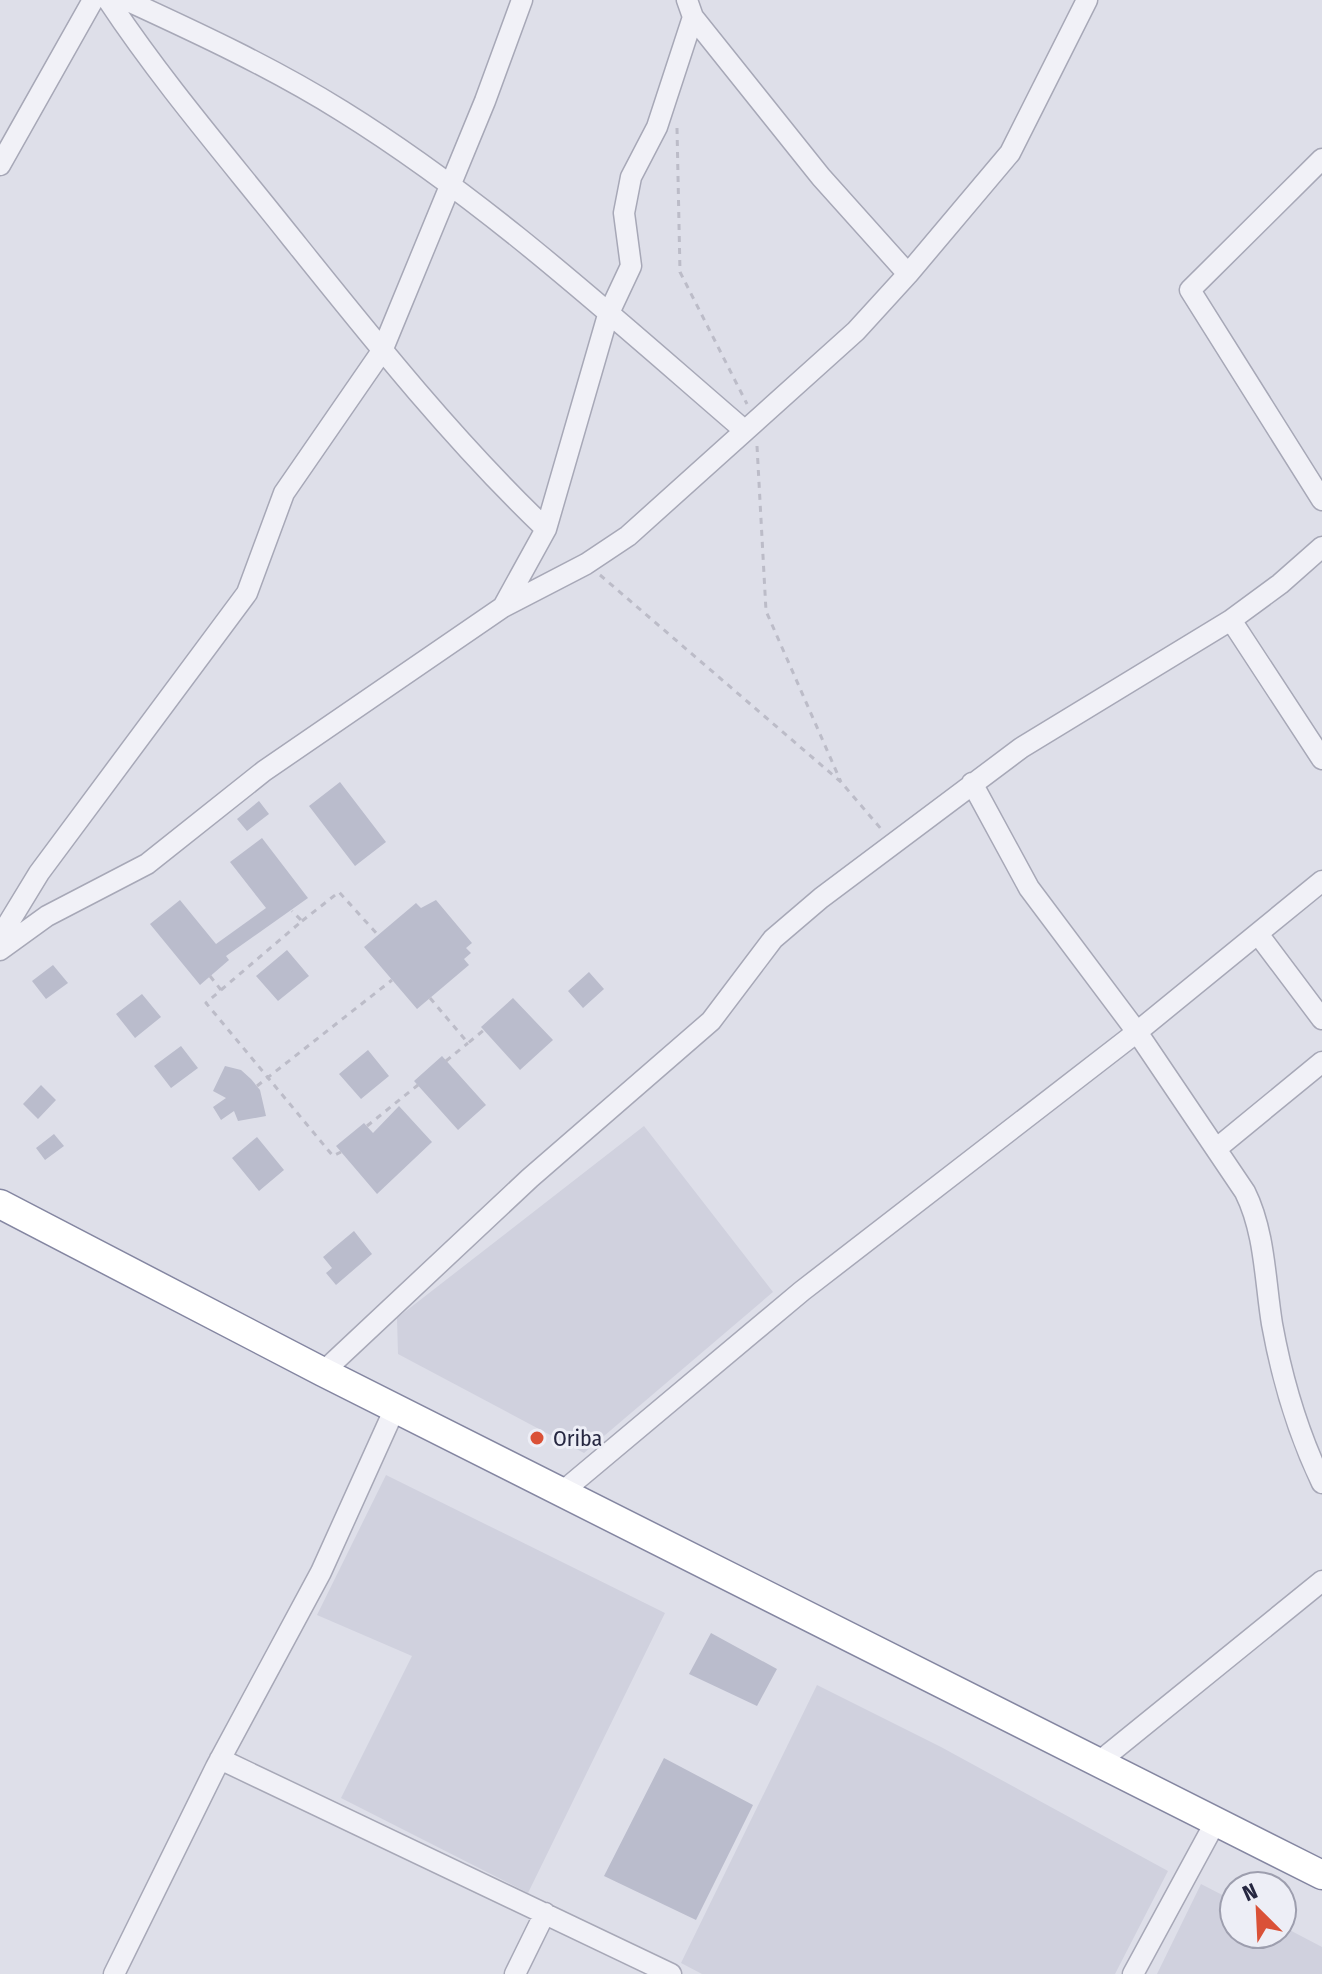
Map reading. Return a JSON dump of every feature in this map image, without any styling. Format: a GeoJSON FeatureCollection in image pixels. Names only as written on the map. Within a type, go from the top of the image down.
{"type":"FeatureCollection","features":[{"type":"Feature","properties":{"kind":"highway"},"geometry":{"type":"LineString","coordinates":[[2,1211],[396,1406],[1322,1875]]}},
{"type":"Feature","properties":{"kind":"street"},"geometry":{"type":"LineString","coordinates":[[0,165],[93,0]]}},
{"type":"Feature","properties":{"kind":"street"},"geometry":{"type":"LineString","coordinates":[[108,0],[157,70],[382,351],[506,491],[546,529]]}},
{"type":"Feature","properties":{"kind":"street"},"geometry":{"type":"LineString","coordinates":[[126,0],[259,63],[342,111],[451,186],[744,430]]}},
{"type":"Feature","properties":{"kind":"street"},"geometry":{"type":"LineString","coordinates":[[0,937],[39,873],[247,593],[284,493],[382,351],[451,186],[522,0]]}},
{"type":"Feature","properties":{"kind":"street"},"geometry":{"type":"LineString","coordinates":[[0,950],[47,916],[147,864],[264,771],[503,607],[586,564],[638,528],[856,331],[908,274],[1010,153],[1087,0]]}},
{"type":"Feature","properties":{"kind":"street"},"geometry":{"type":"LineString","coordinates":[[690,9],[821,177],[908,274]]}},
{"type":"Feature","properties":{"kind":"street"},"geometry":{"type":"LineString","coordinates":[[503,607],[546,529],[608,315],[631,266],[624,213],[631,177],[657,127],[690,9]]}},
{"type":"Feature","properties":{"kind":"street"},"geometry":{"type":"LineString","coordinates":[[1322,159],[1190,290],[1322,500]]}},
{"type":"Feature","properties":{"kind":"street"},"geometry":{"type":"LineString","coordinates":[[323,1372],[530,1178],[711,1021],[773,939],[892,842],[972,783],[1059,722],[1231,620],[1280,584],[1322,547]]}},
{"type":"Feature","properties":{"kind":"street"},"geometry":{"type":"LineString","coordinates":[[1231,620],[1322,759]]}},
{"type":"Feature","properties":{"kind":"street"},"geometry":{"type":"LineString","coordinates":[[972,783],[1029,888],[1137,1032],[1249,1200],[1285,1379],[1304,1443],[1322,1483]]}},
{"type":"Feature","properties":{"kind":"street"},"geometry":{"type":"LineString","coordinates":[[562,1492],[802,1291],[1137,1032],[1322,881]]}},
{"type":"Feature","properties":{"kind":"street"},"geometry":{"type":"LineString","coordinates":[[1258,934],[1322,1019]]}},
{"type":"Feature","properties":{"kind":"street"},"geometry":{"type":"LineString","coordinates":[[1216,1149],[1322,1062]]}},
{"type":"Feature","properties":{"kind":"street"},"geometry":{"type":"LineString","coordinates":[[114,1974],[220,1759],[321,1572],[396,1406]]}},
{"type":"Feature","properties":{"kind":"street"},"geometry":{"type":"LineString","coordinates":[[1100,1761],[1322,1581]]}},
{"type":"Feature","properties":{"kind":"street"},"geometry":{"type":"LineString","coordinates":[[220,1759],[671,1974]]}},
{"type":"Feature","properties":{"kind":"street"},"geometry":{"type":"LineString","coordinates":[[1133,1974],[1216,1821]]}},
{"type":"Feature","properties":{"kind":"street"},"geometry":{"type":"LineString","coordinates":[[515,1974],[545,1913]]}},
{"type":"Feature","properties":{"kind":"path"},"geometry":{"type":"LineString","coordinates":[[586,564],[841,782],[892,842]]}},
{"type":"Feature","properties":{"kind":"path"},"geometry":{"type":"LineString","coordinates":[[341,1152],[333,1156],[206,1003],[339,892],[378,935]]}},
{"type":"Feature","properties":{"kind":"path"},"geometry":{"type":"LineString","coordinates":[[292,911],[302,921]]}},
{"type":"Feature","properties":{"kind":"path"},"geometry":{"type":"LineString","coordinates":[[210,976],[221,990]]}},
{"type":"Feature","properties":{"kind":"path"},"geometry":{"type":"LineString","coordinates":[[257,1086],[392,980]]}},
{"type":"Feature","properties":{"kind":"path"},"geometry":{"type":"LineString","coordinates":[[430,998],[468,1043]]}},
{"type":"Feature","properties":{"kind":"path"},"geometry":{"type":"LineString","coordinates":[[446,1061],[484,1030]]}},
{"type":"Feature","properties":{"kind":"path"},"geometry":{"type":"LineString","coordinates":[[367,1126],[418,1085]]}},
{"type":"Feature","properties":{"kind":"shaded area"},"geometry":{"type":"Polygon","coordinates":[[[644,1126],[773,1292],[584,1453],[398,1354],[397,1318],[644,1126]]]}},
{"type":"Feature","properties":{"kind":"shaded area"},"geometry":{"type":"Polygon","coordinates":[[[386,1475],[665,1613],[528,1893],[341,1798],[412,1656],[317,1615],[386,1475]]]}},
{"type":"Feature","properties":{"kind":"shaded area"},"geometry":{"type":"Polygon","coordinates":[[[817,1685],[941,1747],[1168,1871],[1115,1974],[702,1974],[681,1963],[817,1685]]]}},
{"type":"Feature","properties":{"kind":"shaded area"},"geometry":{"type":"Polygon","coordinates":[[[1201,1884],[1218,1893],[1218,1950],[1298,1950],[1298,1934],[1322,1947],[1322,1974],[1157,1974],[1201,1884]]]}},
{"type":"Feature","properties":{"kind":"building"},"geometry":{"type":"Polygon","coordinates":[[[340,782],[386,842],[355,866],[309,806],[340,782]]]}},
{"type":"Feature","properties":{"kind":"building"},"geometry":{"type":"Polygon","coordinates":[[[259,801],[269,814],[247,831],[237,819],[259,801]]]}},
{"type":"Feature","properties":{"kind":"building"},"geometry":{"type":"Polygon","coordinates":[[[262,838],[308,898],[226,956],[229,960],[200,985],[150,924],[180,900],[216,944],[266,908],[230,862],[262,838]]]}},
{"type":"Feature","properties":{"kind":"building"},"geometry":{"type":"Polygon","coordinates":[[[436,900],[472,943],[466,948],[471,953],[464,959],[469,965],[417,1009],[364,947],[416,903],[421,908],[436,900]]]}},
{"type":"Feature","properties":{"kind":"building"},"geometry":{"type":"Polygon","coordinates":[[[287,950],[309,976],[278,1001],[256,976],[287,950]]]}},
{"type":"Feature","properties":{"kind":"building"},"geometry":{"type":"Polygon","coordinates":[[[53,965],[68,983],[46,999],[32,981],[53,965]]]}},
{"type":"Feature","properties":{"kind":"building"},"geometry":{"type":"Polygon","coordinates":[[[589,972],[604,989],[583,1008],[568,991],[589,972]]]}},
{"type":"Feature","properties":{"kind":"building"},"geometry":{"type":"Polygon","coordinates":[[[142,994],[161,1017],[135,1038],[116,1014],[142,994]]]}},
{"type":"Feature","properties":{"kind":"building"},"geometry":{"type":"Polygon","coordinates":[[[513,998],[553,1040],[520,1070],[481,1027],[513,998]]]}},
{"type":"Feature","properties":{"kind":"building"},"geometry":{"type":"Polygon","coordinates":[[[181,1046],[198,1068],[171,1088],[154,1066],[181,1046]]]}},
{"type":"Feature","properties":{"kind":"building"},"geometry":{"type":"Polygon","coordinates":[[[368,1050],[389,1076],[361,1099],[339,1074],[368,1050]]]}},
{"type":"Feature","properties":{"kind":"building"},"geometry":{"type":"Polygon","coordinates":[[[442,1056],[486,1105],[458,1130],[414,1081],[442,1056]]]}},
{"type":"Feature","properties":{"kind":"building"},"geometry":{"type":"Polygon","coordinates":[[[225,1066],[241,1070],[251,1079],[260,1090],[266,1116],[238,1121],[234,1111],[221,1120],[213,1107],[226,1098],[213,1091],[225,1066]]]}},
{"type":"Feature","properties":{"kind":"building"},"geometry":{"type":"Polygon","coordinates":[[[41,1085],[56,1100],[38,1119],[23,1104],[41,1085]]]}},
{"type":"Feature","properties":{"kind":"building"},"geometry":{"type":"Polygon","coordinates":[[[399,1106],[432,1142],[377,1194],[336,1146],[364,1123],[373,1133],[399,1106]]]}},
{"type":"Feature","properties":{"kind":"building"},"geometry":{"type":"Polygon","coordinates":[[[54,1134],[64,1146],[45,1160],[36,1148],[54,1134]]]}},
{"type":"Feature","properties":{"kind":"building"},"geometry":{"type":"Polygon","coordinates":[[[257,1137],[284,1170],[259,1191],[232,1158],[257,1137]]]}},
{"type":"Feature","properties":{"kind":"building"},"geometry":{"type":"Polygon","coordinates":[[[354,1231],[372,1254],[336,1285],[326,1273],[332,1268],[323,1257],[354,1231]]]}},
{"type":"Feature","properties":{"kind":"building"},"geometry":{"type":"Polygon","coordinates":[[[711,1633],[777,1669],[757,1706],[689,1674],[711,1633]]]}},
{"type":"Feature","properties":{"kind":"building"},"geometry":{"type":"Polygon","coordinates":[[[664,1758],[753,1805],[696,1920],[604,1876],[664,1758]]]}},
{"type":"Feature","properties":{"kind":"place","name":"Oriba"},"geometry":{"type":"Point","coordinates":[537,1438]}}]}
